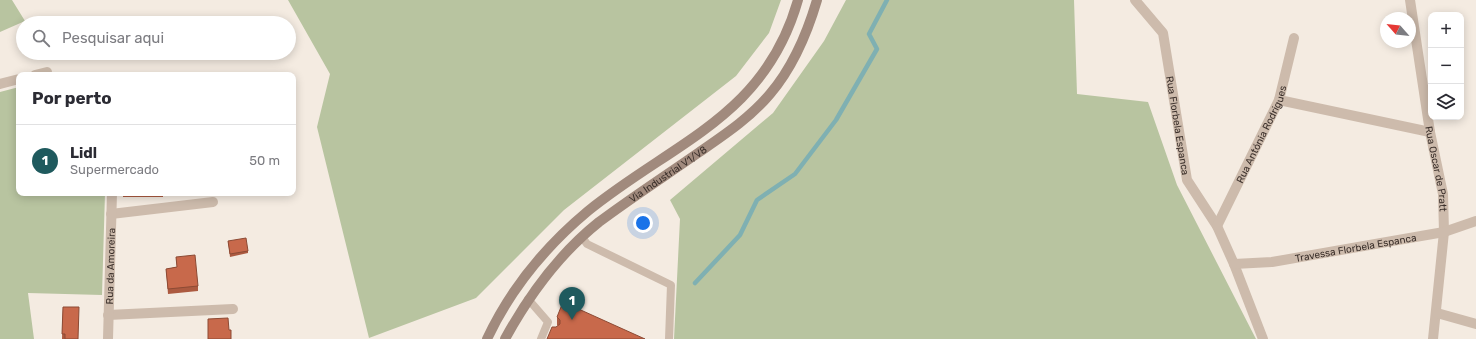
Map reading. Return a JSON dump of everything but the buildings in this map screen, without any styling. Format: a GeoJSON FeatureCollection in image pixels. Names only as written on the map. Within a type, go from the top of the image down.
{"type":"FeatureCollection","features":[{"type":"Feature","properties":{"kind":"main road","name":"Via Industrial V1/V8"},"geometry":{"type":"LineString","coordinates":[[487,339],[525,277],[544,253],[571,226],[622,186],[725,114],[754,86],[781,46],[787,34],[798,0]]}},
{"type":"Feature","properties":{"kind":"main road","name":"Via Industrial V1/V8"},"geometry":{"type":"LineString","coordinates":[[505,339],[528,300],[551,269],[582,238],[631,199],[736,126],[759,106],[781,79],[793,61],[803,41],[817,0]]}},
{"type":"Feature","properties":{"kind":"street","name":"Rua Florbela Espanca"},"geometry":{"type":"LineString","coordinates":[[1135,0],[1162,33],[1187,180],[1217,226],[1234,264],[1263,339]]}},
{"type":"Feature","properties":{"kind":"street","name":"Rua Oscar de Pratt"},"geometry":{"type":"LineString","coordinates":[[1410,0],[1430,132],[1443,194],[1444,232],[1437,313],[1433,339]]}},
{"type":"Feature","properties":{"kind":"street","name":"Rua Antónia Rodrigues"},"geometry":{"type":"LineString","coordinates":[[1217,226],[1280,100],[1294,38]]}},
{"type":"Feature","properties":{"kind":"street"},"geometry":{"type":"LineString","coordinates":[[0,84],[16,80]]}},
{"type":"Feature","properties":{"kind":"street"},"geometry":{"type":"LineString","coordinates":[[1280,100],[1430,132]]}},
{"type":"Feature","properties":{"kind":"street","name":"Rua da Amoreira"},"geometry":{"type":"LineString","coordinates":[[108,339],[112,196]]}},
{"type":"Feature","properties":{"kind":"street"},"geometry":{"type":"LineString","coordinates":[[111,214],[213,202]]}},
{"type":"Feature","properties":{"kind":"street","name":"Travessa Florbela Espanca"},"geometry":{"type":"LineString","coordinates":[[1234,264],[1272,262],[1444,232],[1476,221]]}},
{"type":"Feature","properties":{"kind":"street"},"geometry":{"type":"LineString","coordinates":[[108,315],[233,308]]}},
{"type":"Feature","properties":{"kind":"street"},"geometry":{"type":"LineString","coordinates":[[1437,313],[1476,324]]}},
{"type":"Feature","properties":{"kind":"lane"},"geometry":{"type":"LineString","coordinates":[[582,238],[587,244],[671,285],[670,339]]}},
{"type":"Feature","properties":{"kind":"lane"},"geometry":{"type":"LineString","coordinates":[[528,300],[548,322],[541,339]]}},
{"type":"Feature","properties":{"kind":"lane"},"geometry":{"type":"LineString","coordinates":[[546,327],[554,330]]}},
{"type":"Feature","properties":{"kind":"green space"},"geometry":{"type":"Polygon","coordinates":[[[0,0],[12,0],[22,16],[16,16],[16,25],[0,32],[0,0]]]}},
{"type":"Feature","properties":{"kind":"green space"},"geometry":{"type":"Polygon","coordinates":[[[288,0],[781,0],[769,33],[736,76],[564,210],[476,298],[369,338],[317,127],[330,74],[288,0]]]}},
{"type":"Feature","properties":{"kind":"green space"},"geometry":{"type":"Polygon","coordinates":[[[846,0],[1074,0],[1077,94],[1148,102],[1177,185],[1256,339],[674,339],[680,219],[670,200],[773,113],[824,41],[846,0]]]}},
{"type":"Feature","properties":{"kind":"green space"},"geometry":{"type":"Polygon","coordinates":[[[16,88],[16,196],[105,196],[102,295],[28,293],[34,339],[0,339],[0,92],[16,88]]]}},
{"type":"Feature","properties":{"kind":"waterway"},"geometry":{"type":"LineString","coordinates":[[695,283],[740,235],[757,200],[795,174],[836,120],[877,49],[869,34],[887,0]]}},
{"type":"Feature","properties":{"kind":"place","name":"Lidl"},"geometry":{"type":"Point","coordinates":[572,320]}}]}
